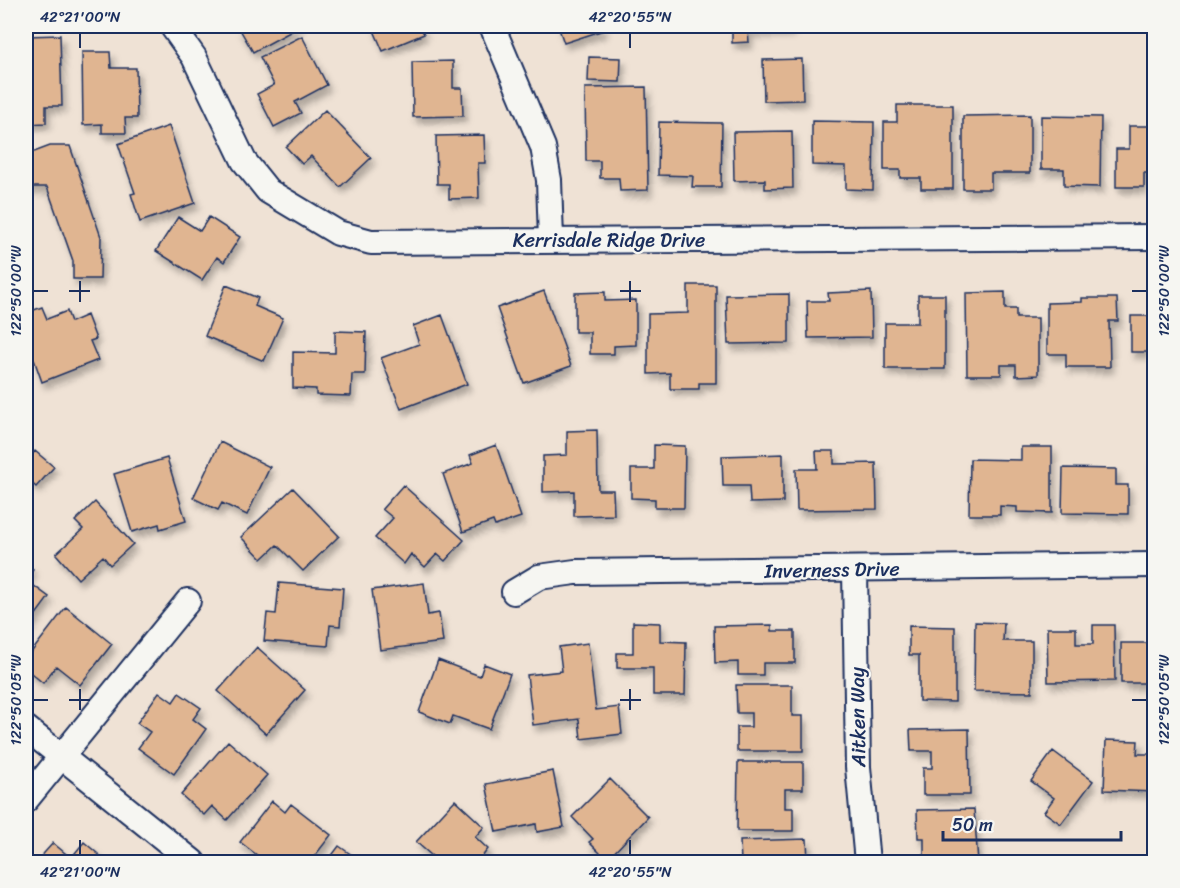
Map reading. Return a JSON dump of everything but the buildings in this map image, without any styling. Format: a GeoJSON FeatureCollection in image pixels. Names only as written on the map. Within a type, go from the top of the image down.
{"type":"FeatureCollection","features":[{"type":"Feature","properties":{"kind":"street","name":"Kerrisdale Ridge Drive"},"geometry":{"type":"LineString","coordinates":[[172,26],[194,57],[244,161],[268,191],[297,211],[338,233],[371,242],[1155,237]]}},
{"type":"Feature","properties":{"kind":"street"},"geometry":{"type":"LineString","coordinates":[[492,26],[543,147],[549,180],[551,240]]}},
{"type":"Feature","properties":{"kind":"street","name":"Inverness Drive"},"geometry":{"type":"LineString","coordinates":[[514,592],[539,577],[575,572],[1155,565]]}},
{"type":"Feature","properties":{"kind":"street","name":"Aitken Way"},"geometry":{"type":"LineString","coordinates":[[855,570],[858,767],[867,862]]}},
{"type":"Feature","properties":{"kind":"street"},"geometry":{"type":"LineString","coordinates":[[26,800],[188,601]]}},
{"type":"Feature","properties":{"kind":"street"},"geometry":{"type":"LineString","coordinates":[[26,728],[193,862]]}}]}
